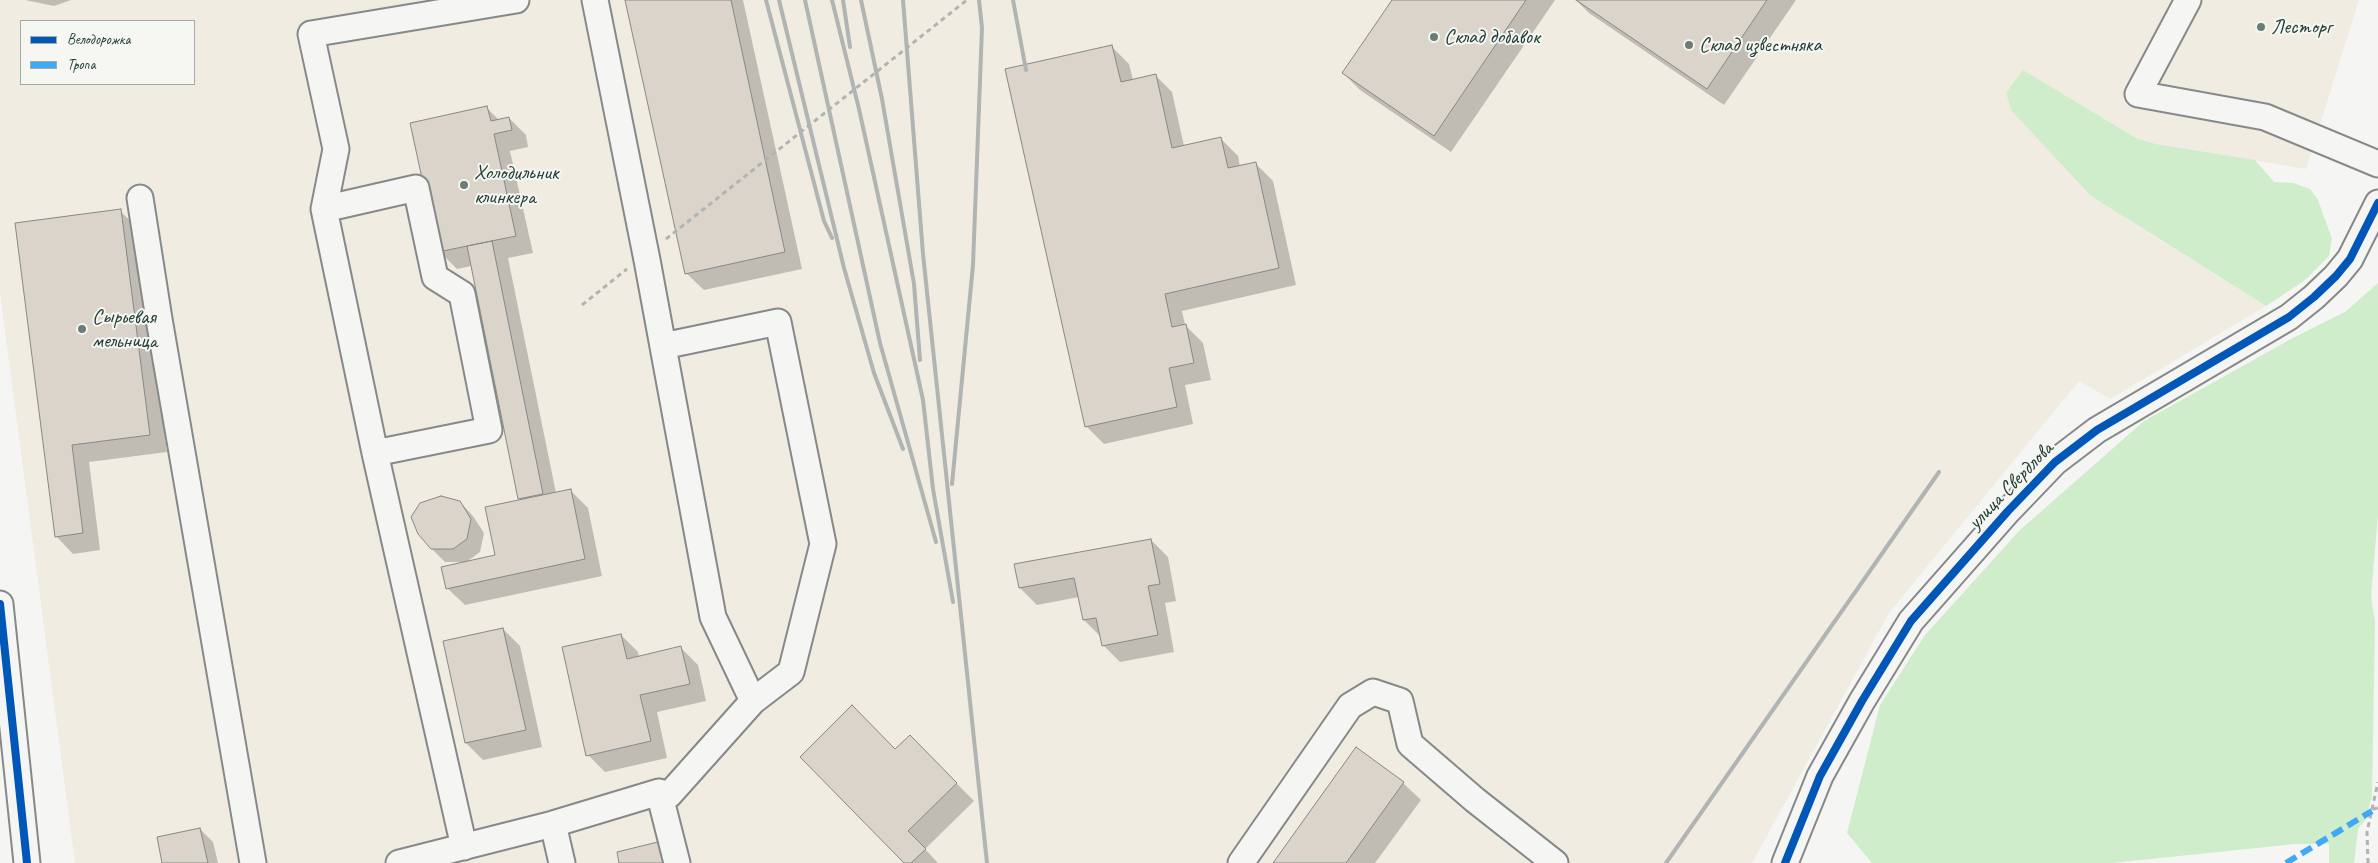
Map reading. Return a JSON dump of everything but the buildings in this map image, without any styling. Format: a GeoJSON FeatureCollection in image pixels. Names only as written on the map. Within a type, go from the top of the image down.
{"type":"FeatureCollection","features":[{"type":"Feature","properties":{"kind":"street"},"geometry":{"type":"LineString","coordinates":[[464,847],[375,453],[324,209],[336,149],[311,34],[516,0]]}},
{"type":"Feature","properties":{"kind":"street"},"geometry":{"type":"LineString","coordinates":[[595,0],[663,346],[713,617],[753,702]]}},
{"type":"Feature","properties":{"kind":"street"},"geometry":{"type":"LineString","coordinates":[[2188,0],[2138,94],[2265,116],[2378,164]]}},
{"type":"Feature","properties":{"kind":"street"},"geometry":{"type":"LineString","coordinates":[[324,209],[416,188],[434,276],[462,294],[489,430],[375,453]]}},
{"type":"Feature","properties":{"kind":"street"},"geometry":{"type":"LineString","coordinates":[[140,198],[158,319],[253,863]]}},
{"type":"Feature","properties":{"kind":"street","name":"улица Свердлова"},"geometry":{"type":"LineString","coordinates":[[1785,863],[1820,776],[1862,700],[1911,621],[2008,511],[2055,462],[2097,430],[2289,317],[2314,297],[2336,276],[2350,259],[2378,203]]}},
{"type":"Feature","properties":{"kind":"street"},"geometry":{"type":"LineString","coordinates":[[399,863],[553,824],[659,792],[669,795],[753,702],[791,672],[823,544],[778,322],[663,346]]}},
{"type":"Feature","properties":{"kind":"street"},"geometry":{"type":"LineString","coordinates":[[0,604],[28,863]]}},
{"type":"Feature","properties":{"kind":"street"},"geometry":{"type":"LineString","coordinates":[[1241,863],[1350,706],[1373,692],[1400,701],[1410,744],[1475,800],[1555,863]]}},
{"type":"Feature","properties":{"kind":"street"},"geometry":{"type":"LineString","coordinates":[[659,792],[677,863]]}},
{"type":"Feature","properties":{"kind":"street"},"geometry":{"type":"LineString","coordinates":[[553,824],[562,863]]}},
{"type":"Feature","properties":{"kind":"path"},"geometry":{"type":"LineString","coordinates":[[659,244],[967,0]]}},
{"type":"Feature","properties":{"kind":"path"},"geometry":{"type":"LineString","coordinates":[[582,305],[628,268]]}},
{"type":"Feature","properties":{"kind":"path"},"geometry":{"type":"LineString","coordinates":[[2368,863],[2368,832],[2378,782]]}},
{"type":"Feature","properties":{"kind":"path"},"geometry":{"type":"LineString","coordinates":[[2373,809],[2378,808]]}},
{"type":"Feature","properties":{"kind":"shaded area"},"geometry":{"type":"Polygon","coordinates":[[[0,0],[2359,0],[2306,169],[2156,144],[2136,138],[2024,71],[2126,219],[2266,306],[2110,399],[2079,381],[1889,613],[1752,863],[75,863],[0,293],[0,0]]]}},
{"type":"Feature","properties":{"kind":"green space"},"geometry":{"type":"Polygon","coordinates":[[[2023,70],[2136,138],[2156,144],[2255,160],[2274,182],[2293,183],[2310,189],[2318,200],[2332,239],[2329,256],[2305,280],[2266,306],[2091,196],[2012,111],[2006,93],[2023,70]]]}},
{"type":"Feature","properties":{"kind":"green space"},"geometry":{"type":"Polygon","coordinates":[[[2378,283],[2378,515],[2371,596],[2375,622],[2372,796],[2366,819],[2358,829],[2354,863],[2329,863],[2329,844],[2295,844],[2112,863],[1872,863],[1847,833],[1880,705],[1925,635],[2020,530],[2144,421],[2291,339],[2345,312],[2378,283]]]}},
{"type":"Feature","properties":{"kind":"railway"},"geometry":{"type":"LineString","coordinates":[[766,0],[824,221],[832,238]]}},
{"type":"Feature","properties":{"kind":"railway"},"geometry":{"type":"LineString","coordinates":[[779,0],[844,268],[874,373],[903,449]]}},
{"type":"Feature","properties":{"kind":"railway"},"geometry":{"type":"LineString","coordinates":[[805,0],[880,343],[936,542]]}},
{"type":"Feature","properties":{"kind":"railway"},"geometry":{"type":"LineString","coordinates":[[832,0],[859,109],[923,400],[933,489],[953,602]]}},
{"type":"Feature","properties":{"kind":"railway"},"geometry":{"type":"LineString","coordinates":[[843,0],[850,47]]}},
{"type":"Feature","properties":{"kind":"railway"},"geometry":{"type":"LineString","coordinates":[[861,0],[882,99],[914,284],[920,360]]}},
{"type":"Feature","properties":{"kind":"railway"},"geometry":{"type":"LineString","coordinates":[[903,0],[923,254],[987,863]]}},
{"type":"Feature","properties":{"kind":"railway"},"geometry":{"type":"LineString","coordinates":[[952,484],[973,265],[982,28],[979,0]]}},
{"type":"Feature","properties":{"kind":"railway"},"geometry":{"type":"LineString","coordinates":[[1013,0],[1026,70]]}},
{"type":"Feature","properties":{"kind":"railway"},"geometry":{"type":"LineString","coordinates":[[1666,863],[1939,472]]}},
{"type":"Feature","properties":{"kind":"marked path"},"geometry":{"type":"LineString","coordinates":[[2286,863],[2372,811]]}},
{"type":"Feature","properties":{"kind":"cycle path"},"geometry":{"type":"LineString","coordinates":[[1785,863],[1820,776],[1862,701],[1911,621],[2008,511],[2055,462],[2097,430],[2289,317],[2314,297],[2336,276],[2350,259],[2378,203]]}},
{"type":"Feature","properties":{"kind":"cycle path"},"geometry":{"type":"LineString","coordinates":[[0,604],[27,863]]}},
{"type":"Feature","properties":{"kind":"place","name":"Лесторг"},"geometry":{"type":"Point","coordinates":[2261,27]}},
{"type":"Feature","properties":{"kind":"place","name":"Склад добавок"},"geometry":{"type":"Point","coordinates":[1434,37]}},
{"type":"Feature","properties":{"kind":"place","name":"Склад известняка"},"geometry":{"type":"Point","coordinates":[1689,45]}},
{"type":"Feature","properties":{"kind":"place","name":"Холодильник клинкера"},"geometry":{"type":"Point","coordinates":[464,185]}},
{"type":"Feature","properties":{"kind":"place","name":"Сырьевая мельница"},"geometry":{"type":"Point","coordinates":[82,329]}}]}
